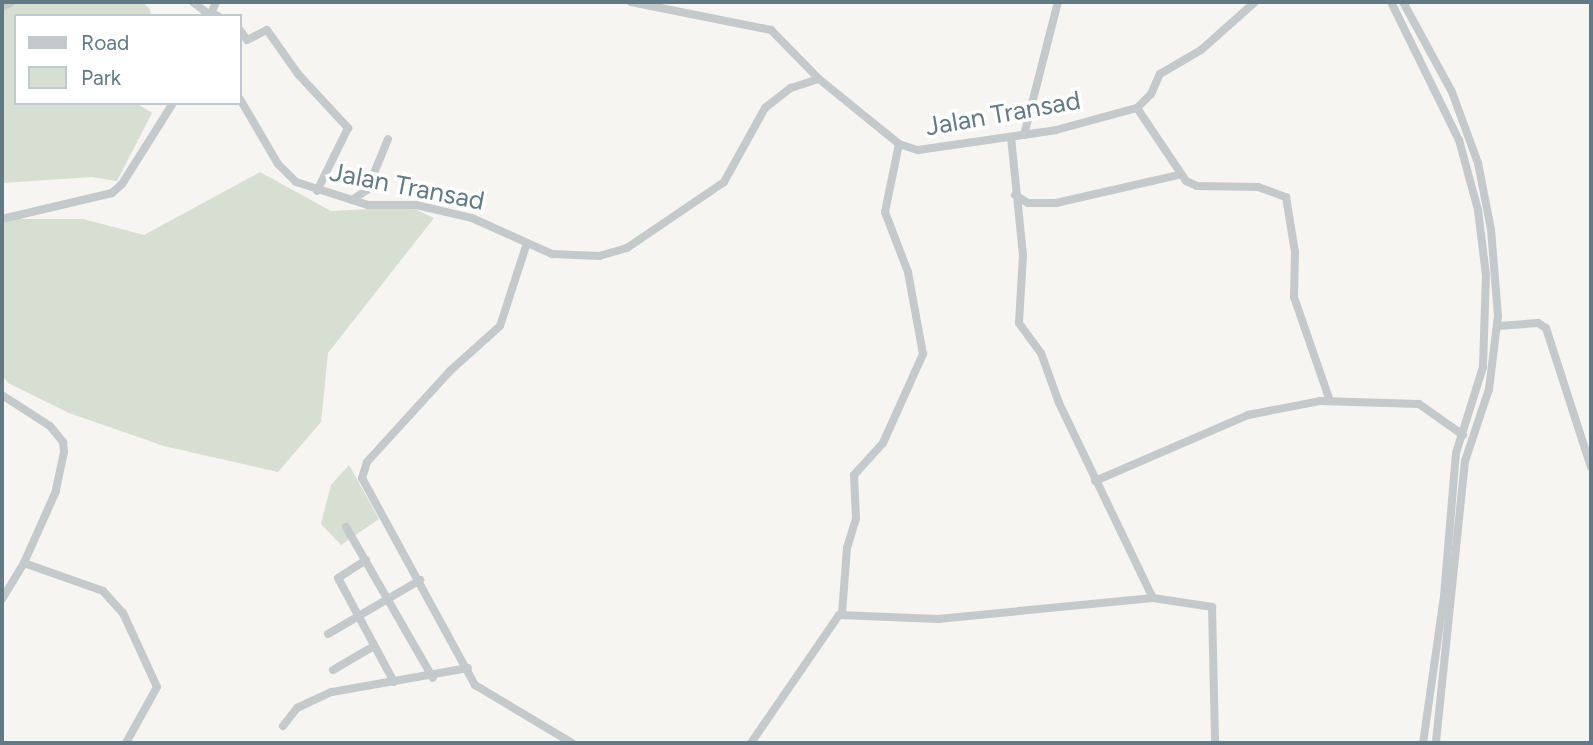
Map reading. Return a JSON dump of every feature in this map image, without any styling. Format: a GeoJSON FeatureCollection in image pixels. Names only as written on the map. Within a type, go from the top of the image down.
{"type":"FeatureCollection","features":[{"type":"Feature","properties":{"kind":"street"},"geometry":{"type":"LineString","coordinates":[[2,7],[12,2]]}},
{"type":"Feature","properties":{"kind":"street"},"geometry":{"type":"LineString","coordinates":[[192,2],[211,14]]}},
{"type":"Feature","properties":{"kind":"street"},"geometry":{"type":"LineString","coordinates":[[631,2],[765,28],[819,79]]}},
{"type":"Feature","properties":{"kind":"street"},"geometry":{"type":"LineString","coordinates":[[1024,135],[1058,2]]}},
{"type":"Feature","properties":{"kind":"street"},"geometry":{"type":"LineString","coordinates":[[1255,2],[1201,50],[1160,74],[1151,94],[1137,108],[1178,174],[1197,186],[1258,187],[1286,197],[1295,252],[1294,297],[1330,401]]}},
{"type":"Feature","properties":{"kind":"street"},"geometry":{"type":"LineString","coordinates":[[1391,2],[1445,105],[1478,210],[1486,275],[1486,337],[1481,382],[1461,433],[1423,743]]}},
{"type":"Feature","properties":{"kind":"street"},"geometry":{"type":"LineString","coordinates":[[1403,2],[1452,92],[1478,163],[1491,229],[1498,326],[1489,389],[1470,440],[1436,743]]}},
{"type":"Feature","properties":{"kind":"street"},"geometry":{"type":"LineString","coordinates":[[242,33],[247,40],[267,30],[298,74],[348,128],[317,191]]}},
{"type":"Feature","properties":{"kind":"street","name":"Jalan Transad"},"geometry":{"type":"LineString","coordinates":[[242,102],[287,175],[317,191],[351,201],[416,205],[472,218],[526,246],[577,258],[626,248],[724,182],[747,135],[775,97],[819,79],[899,144],[918,150],[1024,135],[1137,108]]}},
{"type":"Feature","properties":{"kind":"street"},"geometry":{"type":"LineString","coordinates":[[2,219],[112,192],[122,184],[172,105]]}},
{"type":"Feature","properties":{"kind":"street"},"geometry":{"type":"LineString","coordinates":[[1011,137],[1024,264],[1019,323],[1041,353],[1095,481],[1153,598]]}},
{"type":"Feature","properties":{"kind":"street"},"geometry":{"type":"LineString","coordinates":[[351,201],[367,190],[388,139]]}},
{"type":"Feature","properties":{"kind":"street"},"geometry":{"type":"LineString","coordinates":[[751,743],[790,681],[842,614],[847,548],[856,518],[854,475],[883,443],[923,354],[908,272],[885,212],[899,144]]}},
{"type":"Feature","properties":{"kind":"street"},"geometry":{"type":"LineString","coordinates":[[1015,195],[1028,204],[1056,203],[1178,174]]}},
{"type":"Feature","properties":{"kind":"street"},"geometry":{"type":"LineString","coordinates":[[526,246],[499,326],[450,370],[362,471],[365,487],[482,692],[572,743]]}},
{"type":"Feature","properties":{"kind":"street"},"geometry":{"type":"LineString","coordinates":[[1498,326],[1538,323],[1546,328],[1591,467]]}},
{"type":"Feature","properties":{"kind":"street"},"geometry":{"type":"LineString","coordinates":[[2,395],[50,426],[63,442],[64,452],[56,491],[24,563],[2,599]]}},
{"type":"Feature","properties":{"kind":"street"},"geometry":{"type":"LineString","coordinates":[[1095,481],[1248,415],[1330,401],[1419,404],[1470,440]]}},
{"type":"Feature","properties":{"kind":"street"},"geometry":{"type":"LineString","coordinates":[[346,527],[433,678]]}},
{"type":"Feature","properties":{"kind":"street"},"geometry":{"type":"LineString","coordinates":[[366,561],[338,577],[394,682]]}},
{"type":"Feature","properties":{"kind":"street"},"geometry":{"type":"LineString","coordinates":[[24,563],[103,591],[134,632],[157,687],[126,743]]}},
{"type":"Feature","properties":{"kind":"street"},"geometry":{"type":"LineString","coordinates":[[328,634],[420,580]]}},
{"type":"Feature","properties":{"kind":"street"},"geometry":{"type":"LineString","coordinates":[[842,614],[938,619],[1153,598],[1212,607],[1215,743]]}},
{"type":"Feature","properties":{"kind":"street"},"geometry":{"type":"LineString","coordinates":[[334,670],[374,646]]}},
{"type":"Feature","properties":{"kind":"street"},"geometry":{"type":"LineString","coordinates":[[283,726],[309,699],[394,682],[433,678],[468,668]]}},
{"type":"Feature","properties":{"kind":"green space"},"geometry":{"type":"Polygon","coordinates":[[[2,2],[142,2],[150,9],[151,14],[14,14],[14,105],[139,105],[152,113],[117,181],[92,177],[2,183],[2,2]]]}},
{"type":"Feature","properties":{"kind":"green space"},"geometry":{"type":"Polygon","coordinates":[[[260,172],[331,211],[410,207],[434,218],[328,353],[321,422],[278,472],[164,446],[69,413],[8,383],[2,375],[2,219],[83,219],[144,235],[260,172]]]}},
{"type":"Feature","properties":{"kind":"green space"},"geometry":{"type":"Polygon","coordinates":[[[349,465],[379,519],[341,545],[321,524],[331,485],[349,465]]]}}]}
